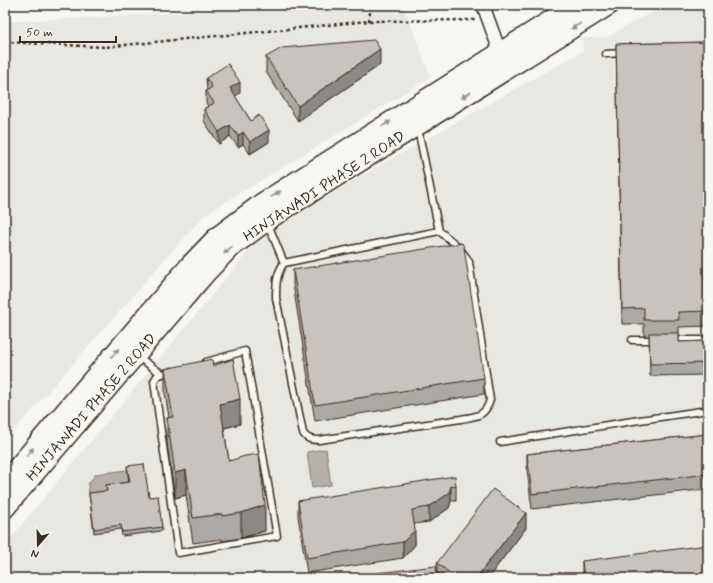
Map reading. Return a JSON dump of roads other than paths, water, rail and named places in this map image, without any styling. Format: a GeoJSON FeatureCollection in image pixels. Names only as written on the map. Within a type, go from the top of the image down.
{"type":"FeatureCollection","features":[{"type":"Feature","properties":{"kind":"main road","name":"HINJAWADI PHASE 2 ROAD"},"geometry":{"type":"LineString","coordinates":[[5,508],[204,275],[258,220],[500,52],[576,5]]}},
{"type":"Feature","properties":{"kind":"main road","name":"HINJAWADI PHASE 2 ROAD"},"geometry":{"type":"LineString","coordinates":[[5,482],[191,264],[217,237],[258,220],[418,125],[609,5]]}},
{"type":"Feature","properties":{"kind":"street"},"geometry":{"type":"LineString","coordinates":[[483,5],[500,52]]}},
{"type":"Feature","properties":{"kind":"lane"},"geometry":{"type":"LineString","coordinates":[[606,54],[630,53]]}},
{"type":"Feature","properties":{"kind":"lane"},"geometry":{"type":"LineString","coordinates":[[418,125],[439,231],[454,242],[464,252],[469,262],[490,400],[485,412],[478,416],[319,440],[307,438],[303,433],[276,298],[277,275],[284,263],[439,231]]}},
{"type":"Feature","properties":{"kind":"lane"},"geometry":{"type":"LineString","coordinates":[[258,220],[284,263]]}},
{"type":"Feature","properties":{"kind":"lane"},"geometry":{"type":"LineString","coordinates":[[632,340],[708,340]]}},
{"type":"Feature","properties":{"kind":"lane"},"geometry":{"type":"LineString","coordinates":[[177,370],[157,376],[154,381],[178,553],[277,536],[245,351],[200,364]]}},
{"type":"Feature","properties":{"kind":"lane"},"geometry":{"type":"LineString","coordinates":[[136,356],[162,374]]}},
{"type":"Feature","properties":{"kind":"lane"},"geometry":{"type":"LineString","coordinates":[[500,442],[633,420],[708,410]]}}]}
